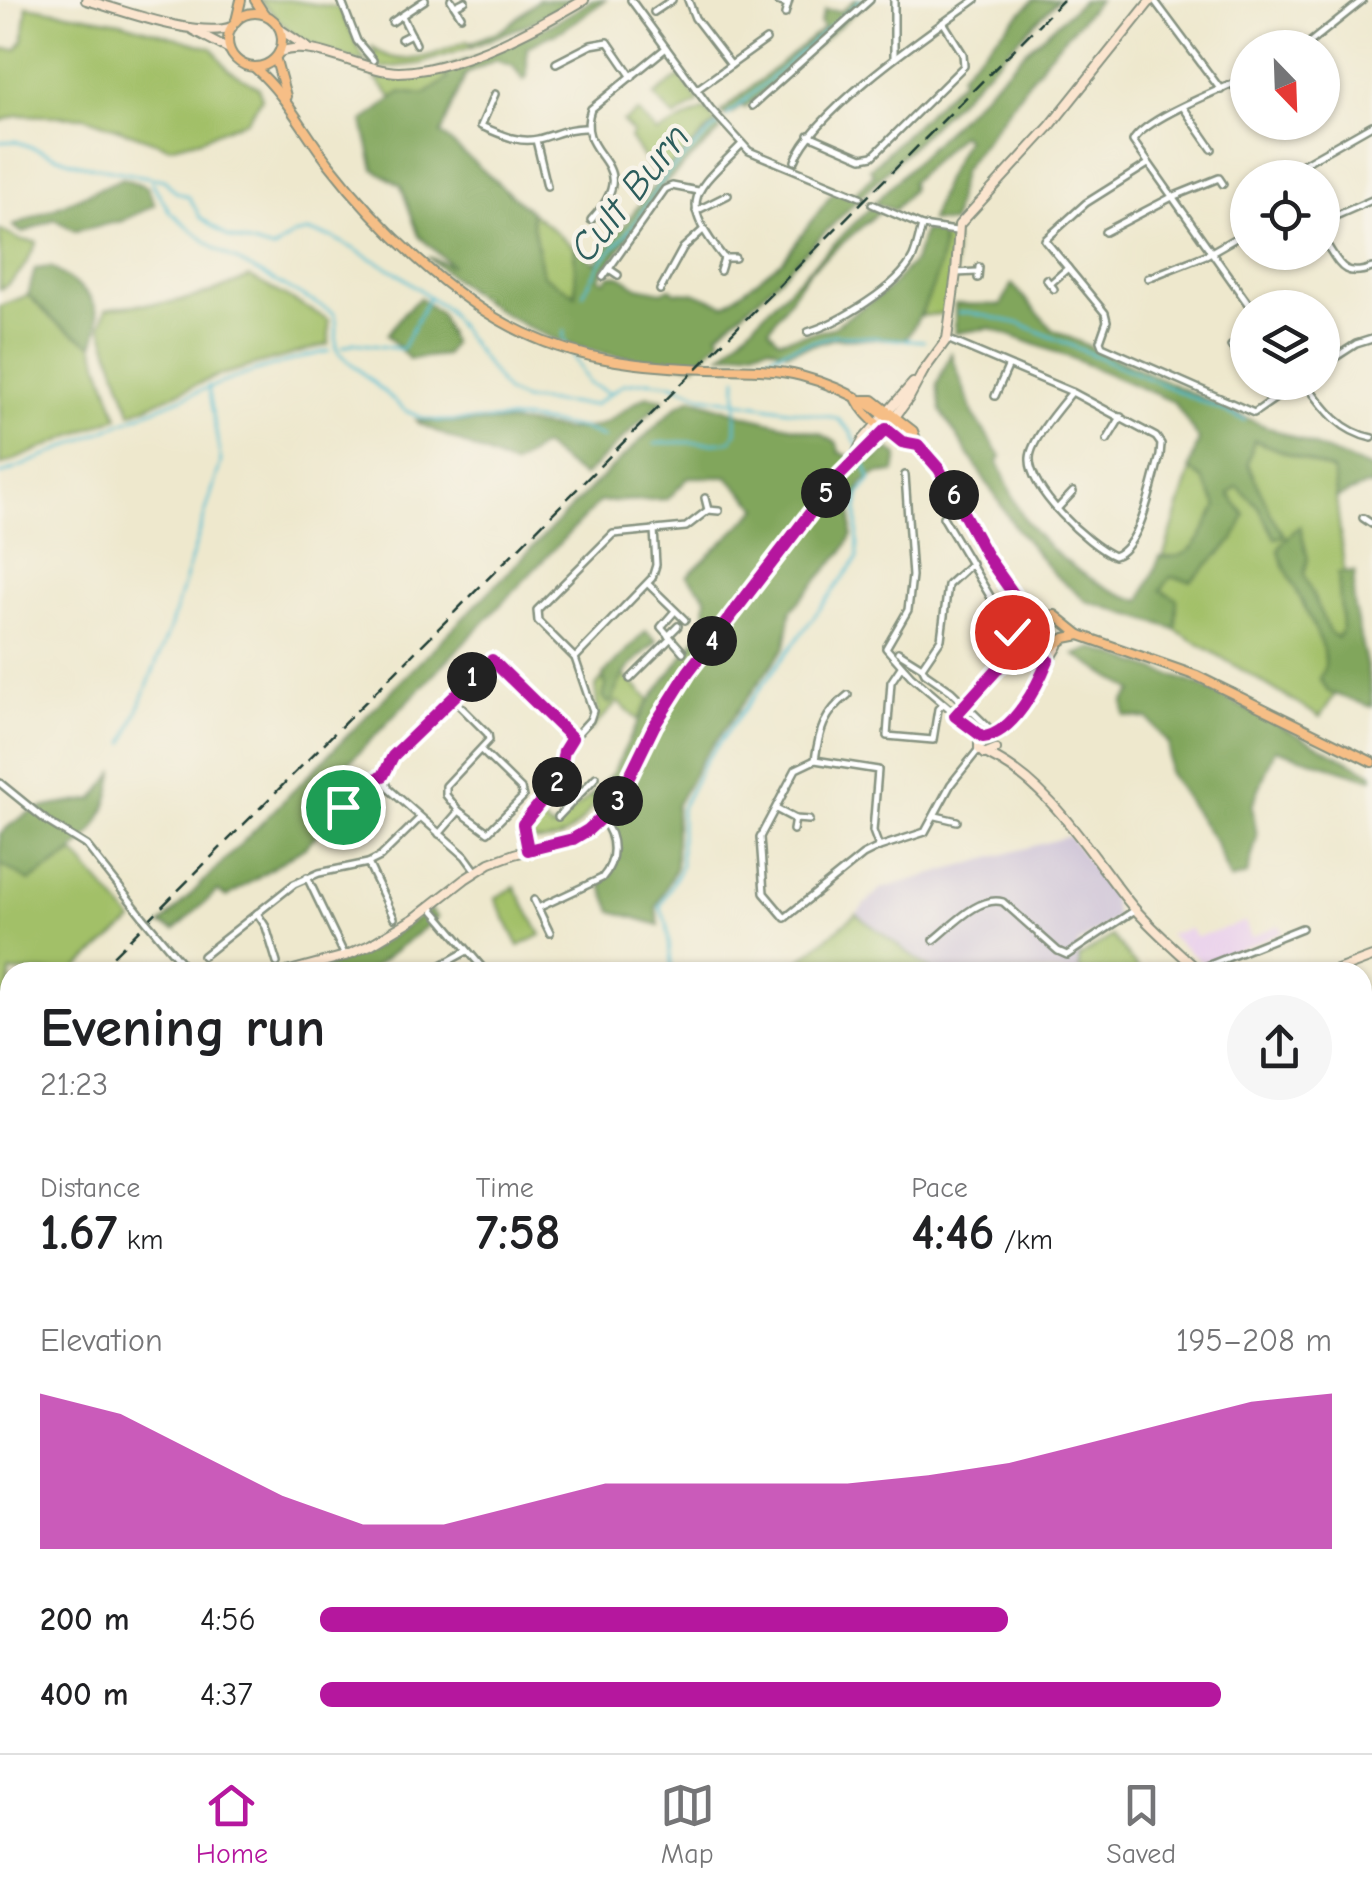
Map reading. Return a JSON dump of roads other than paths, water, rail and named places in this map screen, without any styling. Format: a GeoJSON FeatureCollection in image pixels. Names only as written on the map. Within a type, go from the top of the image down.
{"type":"FeatureCollection","features":[{"type":"Feature","properties":{"kind":"main road"},"geometry":{"type":"LineString","coordinates":[[241,0],[229,49],[237,62],[255,68],[289,105],[310,139],[358,198],[480,308],[520,332],[583,356],[631,365],[798,375],[857,400],[873,400],[902,442],[918,445]]}},
{"type":"Feature","properties":{"kind":"main road"},"geometry":{"type":"LineString","coordinates":[[255,0],[281,30],[278,56],[289,105]]}},
{"type":"Feature","properties":{"kind":"main road"},"geometry":{"type":"LineString","coordinates":[[234,24],[248,14],[264,14]]}},
{"type":"Feature","properties":{"kind":"main road"},"geometry":{"type":"LineString","coordinates":[[255,68],[278,56]]}},
{"type":"Feature","properties":{"kind":"main road"},"geometry":{"type":"LineString","coordinates":[[857,400],[862,410],[913,431],[918,445],[939,469],[988,558],[1024,609],[1034,638],[1042,646],[1080,635]]}},
{"type":"Feature","properties":{"kind":"main road"},"geometry":{"type":"LineString","coordinates":[[1024,609],[1042,616],[1056,615],[1080,635],[1197,676],[1372,762]]}},
{"type":"Feature","properties":{"kind":"main road"},"geometry":{"type":"LineString","coordinates":[[1033,629],[1042,616]]}},
{"type":"Feature","properties":{"kind":"main road"},"geometry":{"type":"LineString","coordinates":[[1062,642],[1065,624]]}},
{"type":"Feature","properties":{"kind":"street"},"geometry":{"type":"LineString","coordinates":[[86,0],[187,27],[215,30],[234,24]]}},
{"type":"Feature","properties":{"kind":"street"},"geometry":{"type":"LineString","coordinates":[[340,0],[356,41],[373,60]]}},
{"type":"Feature","properties":{"kind":"street"},"geometry":{"type":"LineString","coordinates":[[392,22],[426,0]]}},
{"type":"Feature","properties":{"kind":"street"},"geometry":{"type":"LineString","coordinates":[[278,56],[292,48],[312,50],[373,70],[419,70],[504,41],[584,0]]}},
{"type":"Feature","properties":{"kind":"street"},"geometry":{"type":"LineString","coordinates":[[631,0],[696,90],[742,144],[764,160],[860,198]]}},
{"type":"Feature","properties":{"kind":"street"},"geometry":{"type":"LineString","coordinates":[[659,12],[672,0]]}},
{"type":"Feature","properties":{"kind":"street"},"geometry":{"type":"LineString","coordinates":[[688,0],[695,18],[731,65]]}},
{"type":"Feature","properties":{"kind":"street"},"geometry":{"type":"LineString","coordinates":[[752,106],[870,0]]}},
{"type":"Feature","properties":{"kind":"street"},"geometry":{"type":"LineString","coordinates":[[894,0],[894,58]]}},
{"type":"Feature","properties":{"kind":"street"},"geometry":{"type":"LineString","coordinates":[[796,161],[810,135],[894,58],[975,0]]}},
{"type":"Feature","properties":{"kind":"street"},"geometry":{"type":"LineString","coordinates":[[323,962],[370,945],[476,871],[528,850],[573,839],[602,820],[626,788],[654,726],[680,684],[947,339],[956,272],[956,231],[1050,126],[1153,0],[1220,90]]}},
{"type":"Feature","properties":{"kind":"street"},"geometry":{"type":"LineString","coordinates":[[1325,30],[1363,0]]}},
{"type":"Feature","properties":{"kind":"street"},"geometry":{"type":"LineString","coordinates":[[461,16],[453,3],[465,1]]}},
{"type":"Feature","properties":{"kind":"street"},"geometry":{"type":"LineString","coordinates":[[777,1],[788,2],[785,14]]}},
{"type":"Feature","properties":{"kind":"street"},"geometry":{"type":"LineString","coordinates":[[402,16],[416,44]]}},
{"type":"Feature","properties":{"kind":"street"},"geometry":{"type":"LineString","coordinates":[[810,135],[862,158],[873,156],[964,66],[963,54],[943,22]]}},
{"type":"Feature","properties":{"kind":"street"},"geometry":{"type":"LineString","coordinates":[[187,27],[229,49]]}},
{"type":"Feature","properties":{"kind":"street"},"geometry":{"type":"LineString","coordinates":[[281,30],[312,50]]}},
{"type":"Feature","properties":{"kind":"street"},"geometry":{"type":"LineString","coordinates":[[606,32],[608,42],[632,78]]}},
{"type":"Feature","properties":{"kind":"street"},"geometry":{"type":"LineString","coordinates":[[401,39],[411,34]]}},
{"type":"Feature","properties":{"kind":"street"},"geometry":{"type":"LineString","coordinates":[[696,90],[766,40]]}},
{"type":"Feature","properties":{"kind":"street"},"geometry":{"type":"LineString","coordinates":[[561,63],[592,45],[608,42]]}},
{"type":"Feature","properties":{"kind":"street"},"geometry":{"type":"LineString","coordinates":[[597,218],[610,195],[612,176],[609,165],[590,140],[587,128],[591,109],[666,48]]}},
{"type":"Feature","properties":{"kind":"street"},"geometry":{"type":"LineString","coordinates":[[1230,85],[1183,107],[1133,139],[1239,290]]}},
{"type":"Feature","properties":{"kind":"street"},"geometry":{"type":"LineString","coordinates":[[495,94],[480,129],[536,140],[564,130],[587,128]]}},
{"type":"Feature","properties":{"kind":"street"},"geometry":{"type":"LineString","coordinates":[[1183,107],[1212,150]]}},
{"type":"Feature","properties":{"kind":"street"},"geometry":{"type":"LineString","coordinates":[[1309,160],[1372,124]]}},
{"type":"Feature","properties":{"kind":"street"},"geometry":{"type":"LineString","coordinates":[[536,140],[550,182]]}},
{"type":"Feature","properties":{"kind":"street"},"geometry":{"type":"LineString","coordinates":[[724,258],[702,230],[696,212],[698,191],[742,144]]}},
{"type":"Feature","properties":{"kind":"street"},"geometry":{"type":"LineString","coordinates":[[1148,164],[1086,203],[1047,242],[1106,313],[1102,346],[1254,413],[1271,401]]}},
{"type":"Feature","properties":{"kind":"street"},"geometry":{"type":"LineString","coordinates":[[1105,232],[1172,197],[1219,178],[1223,184]]}},
{"type":"Feature","properties":{"kind":"street"},"geometry":{"type":"LineString","coordinates":[[603,277],[665,189],[672,186],[698,191]]}},
{"type":"Feature","properties":{"kind":"street"},"geometry":{"type":"LineString","coordinates":[[696,212],[728,194]]}},
{"type":"Feature","properties":{"kind":"street"},"geometry":{"type":"LineString","coordinates":[[1340,214],[1372,200]]}},
{"type":"Feature","properties":{"kind":"street"},"geometry":{"type":"LineString","coordinates":[[872,204],[922,226],[956,231]]}},
{"type":"Feature","properties":{"kind":"street"},"geometry":{"type":"LineString","coordinates":[[808,332],[830,324],[885,288],[912,260],[922,226]]}},
{"type":"Feature","properties":{"kind":"street"},"geometry":{"type":"LineString","coordinates":[[660,290],[683,248],[702,230]]}},
{"type":"Feature","properties":{"kind":"street"},"geometry":{"type":"LineString","coordinates":[[1148,278],[1230,242]]}},
{"type":"Feature","properties":{"kind":"street"},"geometry":{"type":"LineString","coordinates":[[724,258],[735,258]]}},
{"type":"Feature","properties":{"kind":"street"},"geometry":{"type":"LineString","coordinates":[[720,272],[724,258]]}},
{"type":"Feature","properties":{"kind":"street"},"geometry":{"type":"LineString","coordinates":[[1340,264],[1346,272],[1354,274],[1372,268]]}},
{"type":"Feature","properties":{"kind":"street"},"geometry":{"type":"LineString","coordinates":[[1050,284],[1068,268]]}},
{"type":"Feature","properties":{"kind":"street"},"geometry":{"type":"LineString","coordinates":[[609,269],[618,275]]}},
{"type":"Feature","properties":{"kind":"street"},"geometry":{"type":"LineString","coordinates":[[956,272],[978,273]]}},
{"type":"Feature","properties":{"kind":"street"},"geometry":{"type":"LineString","coordinates":[[668,281],[676,286]]}},
{"type":"Feature","properties":{"kind":"street"},"geometry":{"type":"LineString","coordinates":[[1340,354],[1372,338]]}},
{"type":"Feature","properties":{"kind":"street"},"geometry":{"type":"LineString","coordinates":[[947,339],[1072,392],[1156,437],[1160,456],[1134,540],[1125,553],[1114,556],[1104,552],[1056,509],[1029,461],[1033,447],[1072,392]]}},
{"type":"Feature","properties":{"kind":"street"},"geometry":{"type":"LineString","coordinates":[[995,396],[1008,366]]}},
{"type":"Feature","properties":{"kind":"street"},"geometry":{"type":"LineString","coordinates":[[1317,400],[1336,422],[1351,432],[1372,438]]}},
{"type":"Feature","properties":{"kind":"street"},"geometry":{"type":"LineString","coordinates":[[1107,440],[1121,417]]}},
{"type":"Feature","properties":{"kind":"street"},"geometry":{"type":"LineString","coordinates":[[905,475],[912,552],[910,593],[906,616],[886,648],[942,705],[988,742]]}},
{"type":"Feature","properties":{"kind":"street"},"geometry":{"type":"LineString","coordinates":[[1056,509],[1073,492]]}},
{"type":"Feature","properties":{"kind":"street"},"geometry":{"type":"LineString","coordinates":[[705,498],[708,510]]}},
{"type":"Feature","properties":{"kind":"street"},"geometry":{"type":"LineString","coordinates":[[528,850],[523,824],[559,779],[564,751],[594,711],[575,658],[538,621],[537,610],[613,534],[691,525],[708,510],[719,511]]}},
{"type":"Feature","properties":{"kind":"street"},"geometry":{"type":"LineString","coordinates":[[944,517],[1019,645],[1035,663]]}},
{"type":"Feature","properties":{"kind":"street"},"geometry":{"type":"LineString","coordinates":[[1363,518],[1372,524]]}},
{"type":"Feature","properties":{"kind":"street"},"geometry":{"type":"LineString","coordinates":[[575,658],[648,584],[656,565],[654,530]]}},
{"type":"Feature","properties":{"kind":"street"},"geometry":{"type":"LineString","coordinates":[[922,666],[942,638],[948,585],[972,563]]}},
{"type":"Feature","properties":{"kind":"street"},"geometry":{"type":"LineString","coordinates":[[648,584],[685,620]]}},
{"type":"Feature","properties":{"kind":"street"},"geometry":{"type":"LineString","coordinates":[[674,610],[661,627],[684,652]]}},
{"type":"Feature","properties":{"kind":"street"},"geometry":{"type":"LineString","coordinates":[[630,679],[678,626]]}},
{"type":"Feature","properties":{"kind":"street"},"geometry":{"type":"LineString","coordinates":[[878,846],[873,831],[878,770],[816,760],[796,768],[760,844],[764,893],[781,917],[790,916],[862,855],[878,846],[920,836],[936,816],[951,784],[1027,699],[1062,642]]}},
{"type":"Feature","properties":{"kind":"street"},"geometry":{"type":"LineString","coordinates":[[955,716],[1019,645]]}},
{"type":"Feature","properties":{"kind":"street"},"geometry":{"type":"LineString","coordinates":[[1042,646],[1048,660]]}},
{"type":"Feature","properties":{"kind":"street"},"geometry":{"type":"LineString","coordinates":[[898,652],[922,666],[925,673],[966,705],[1004,762],[1060,813],[1136,910],[1190,962]]}},
{"type":"Feature","properties":{"kind":"street"},"geometry":{"type":"LineString","coordinates":[[331,811],[350,801],[368,782],[383,776],[393,756],[488,662],[495,660],[572,738]]}},
{"type":"Feature","properties":{"kind":"street"},"geometry":{"type":"LineString","coordinates":[[901,667],[891,682],[887,736],[933,740],[942,705]]}},
{"type":"Feature","properties":{"kind":"street"},"geometry":{"type":"LineString","coordinates":[[452,698],[488,734],[488,742],[445,789],[459,812],[488,832],[522,797],[521,789],[481,750]]}},
{"type":"Feature","properties":{"kind":"street"},"geometry":{"type":"LineString","coordinates":[[816,760],[823,722],[846,699]]}},
{"type":"Feature","properties":{"kind":"street"},"geometry":{"type":"LineString","coordinates":[[383,776],[389,789],[466,856],[476,871]]}},
{"type":"Feature","properties":{"kind":"street"},"geometry":{"type":"LineString","coordinates":[[558,816],[596,777]]}},
{"type":"Feature","properties":{"kind":"street"},"geometry":{"type":"LineString","coordinates":[[559,779],[577,797]]}},
{"type":"Feature","properties":{"kind":"street"},"geometry":{"type":"LineString","coordinates":[[0,784],[48,822],[87,846],[181,962]]}},
{"type":"Feature","properties":{"kind":"street"},"geometry":{"type":"LineString","coordinates":[[342,793],[350,801]]}},
{"type":"Feature","properties":{"kind":"street"},"geometry":{"type":"LineString","coordinates":[[776,808],[795,819],[809,820]]}},
{"type":"Feature","properties":{"kind":"street"},"geometry":{"type":"LineString","coordinates":[[438,834],[459,812]]}},
{"type":"Feature","properties":{"kind":"street"},"geometry":{"type":"LineString","coordinates":[[936,816],[957,821]]}},
{"type":"Feature","properties":{"kind":"street"},"geometry":{"type":"LineString","coordinates":[[203,956],[307,877],[368,863],[388,851],[420,818]]}},
{"type":"Feature","properties":{"kind":"street"},"geometry":{"type":"LineString","coordinates":[[792,830],[795,819]]}},
{"type":"Feature","properties":{"kind":"street"},"geometry":{"type":"LineString","coordinates":[[538,908],[609,871],[614,852],[602,820]]}},
{"type":"Feature","properties":{"kind":"street"},"geometry":{"type":"LineString","coordinates":[[368,863],[394,918]]}},
{"type":"Feature","properties":{"kind":"street"},"geometry":{"type":"LineString","coordinates":[[307,877],[345,956]]}},
{"type":"Feature","properties":{"kind":"street"},"geometry":{"type":"LineString","coordinates":[[534,900],[550,933]]}},
{"type":"Feature","properties":{"kind":"street"},"geometry":{"type":"LineString","coordinates":[[934,940],[980,904],[995,900],[1003,902],[1058,951],[1067,954],[1136,910]]}},
{"type":"Feature","properties":{"kind":"street"},"geometry":{"type":"LineString","coordinates":[[431,906],[476,962]]}},
{"type":"Feature","properties":{"kind":"street"},"geometry":{"type":"LineString","coordinates":[[257,913],[269,934],[277,962]]}},
{"type":"Feature","properties":{"kind":"street"},"geometry":{"type":"LineString","coordinates":[[1221,962],[1302,928]]}},
{"type":"Feature","properties":{"kind":"street"},"geometry":{"type":"LineString","coordinates":[[447,962],[467,951]]}},
{"type":"Feature","properties":{"kind":"waterway","name":"Cult Burn"},"geometry":{"type":"LineString","coordinates":[[727,116],[861,0]]}},
{"type":"Feature","properties":{"kind":"waterway","name":"Cult Burn"},"geometry":{"type":"LineString","coordinates":[[583,294],[601,262],[626,234],[668,173],[719,124]]}},
{"type":"Feature","properties":{"kind":"waterway"},"geometry":{"type":"LineString","coordinates":[[0,142],[15,141],[78,164],[164,180],[176,192],[189,197],[200,217],[228,237],[273,250],[293,235],[308,232],[332,237],[396,272],[447,310],[507,393],[523,400],[594,405],[624,384],[673,384],[703,396],[837,418],[851,432],[858,447]]}},
{"type":"Feature","properties":{"kind":"waterway"},"geometry":{"type":"LineString","coordinates":[[151,181],[170,212],[217,250],[334,313],[338,352],[406,411],[439,421],[523,419],[580,428],[604,438]]}},
{"type":"Feature","properties":{"kind":"waterway"},"geometry":{"type":"LineString","coordinates":[[343,347],[354,343],[402,349],[429,297]]}},
{"type":"Feature","properties":{"kind":"waterway"},"geometry":{"type":"LineString","coordinates":[[958,313],[1021,324],[1245,420]]}},
{"type":"Feature","properties":{"kind":"waterway","name":"Cult Burn"},"geometry":{"type":"LineString","coordinates":[[565,331],[563,337],[569,348]]}},
{"type":"Feature","properties":{"kind":"waterway"},"geometry":{"type":"LineString","coordinates":[[760,361],[835,335],[924,341]]}},
{"type":"Feature","properties":{"kind":"waterway"},"geometry":{"type":"LineString","coordinates":[[0,475],[203,390],[329,351]]}},
{"type":"Feature","properties":{"kind":"waterway","name":"Cult Burn"},"geometry":{"type":"LineString","coordinates":[[573,355],[588,383],[611,394]]}},
{"type":"Feature","properties":{"kind":"waterway"},"geometry":{"type":"LineString","coordinates":[[655,444],[731,441],[736,432],[737,378]]}},
{"type":"Feature","properties":{"kind":"waterway"},"geometry":{"type":"LineString","coordinates":[[125,743],[170,628],[221,462],[208,386]]}},
{"type":"Feature","properties":{"kind":"waterway"},"geometry":{"type":"LineString","coordinates":[[671,962],[667,924],[660,907],[681,867],[681,808],[704,763],[858,558],[857,508],[860,493],[871,480],[861,455]]}},
{"type":"Feature","properties":{"kind":"railway"},"geometry":{"type":"LineString","coordinates":[[107,962],[1063,0]]}}]}
